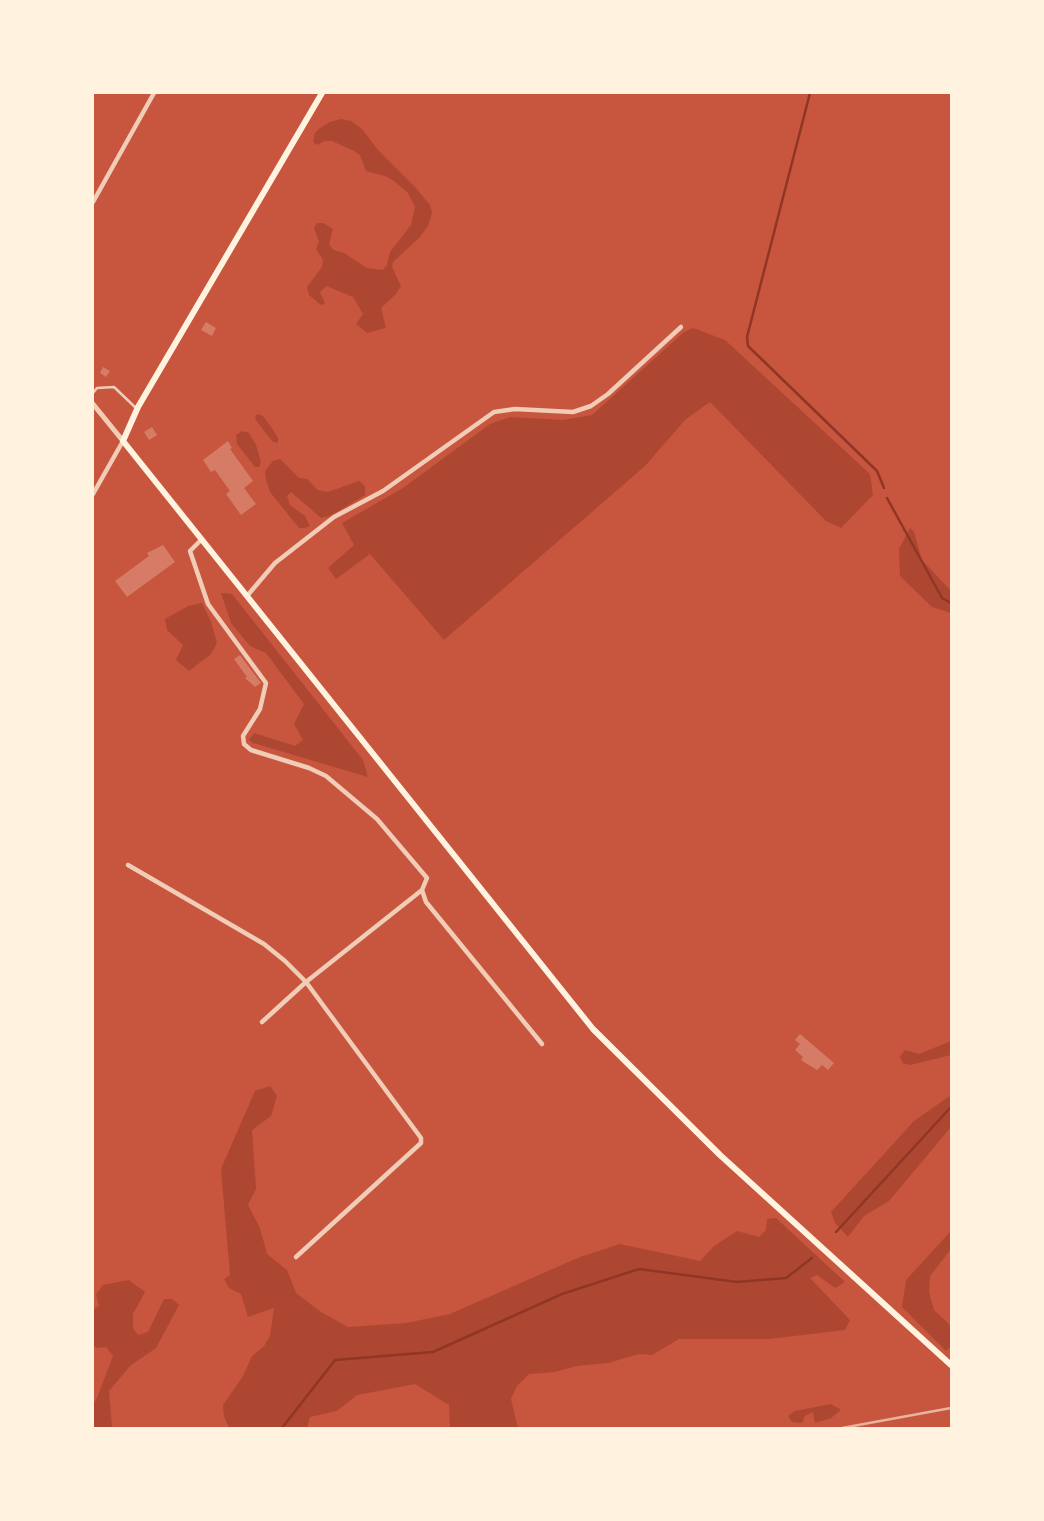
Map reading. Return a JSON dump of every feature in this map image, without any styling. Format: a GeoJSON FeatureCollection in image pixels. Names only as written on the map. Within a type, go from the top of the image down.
{"type":"FeatureCollection","features":[{"type":"Feature","properties":{"kind":"main road"},"geometry":{"type":"LineString","coordinates":[[322,93],[137,409],[123,441],[593,1029],[720,1155],[951,1365]]}},
{"type":"Feature","properties":{"kind":"street"},"geometry":{"type":"LineString","coordinates":[[93,202],[154,93]]}},
{"type":"Feature","properties":{"kind":"street"},"geometry":{"type":"LineString","coordinates":[[247,597],[275,563],[334,517],[383,491],[494,412],[516,409],[573,412],[592,406],[681,327]]}},
{"type":"Feature","properties":{"kind":"street"},"geometry":{"type":"LineString","coordinates":[[93,404],[123,441],[93,495]]}},
{"type":"Feature","properties":{"kind":"street"},"geometry":{"type":"LineString","coordinates":[[201,540],[190,551],[208,604],[266,683],[260,709],[243,736],[244,744],[251,750],[326,776],[377,819],[427,878],[422,890],[306,982],[262,1022]]}},
{"type":"Feature","properties":{"kind":"street"},"geometry":{"type":"LineString","coordinates":[[128,865],[264,944],[306,982],[421,1138],[421,1143],[296,1257]]}},
{"type":"Feature","properties":{"kind":"street"},"geometry":{"type":"LineString","coordinates":[[422,890],[426,902],[542,1044]]}},
{"type":"Feature","properties":{"kind":"lane"},"geometry":{"type":"LineString","coordinates":[[93,393],[97,388],[114,387],[137,409]]}},
{"type":"Feature","properties":{"kind":"shaded area"},"geometry":{"type":"Polygon","coordinates":[[[341,119],[351,121],[362,129],[430,205],[432,213],[428,226],[420,237],[393,262],[392,267],[401,286],[381,308],[386,328],[367,333],[356,324],[363,314],[353,297],[326,286],[320,292],[325,303],[321,305],[309,295],[307,287],[322,267],[323,260],[316,249],[319,242],[314,228],[317,223],[323,223],[333,229],[329,245],[334,250],[344,253],[367,268],[383,270],[390,252],[411,225],[415,207],[408,193],[394,181],[366,171],[360,155],[354,151],[332,141],[317,145],[313,142],[315,133],[320,128],[341,119]]]}},
{"type":"Feature","properties":{"kind":"shaded area"},"geometry":{"type":"Polygon","coordinates":[[[693,328],[725,340],[870,474],[873,495],[841,528],[826,521],[710,402],[685,420],[645,466],[444,640],[370,554],[336,579],[328,568],[354,545],[342,523],[403,488],[490,424],[510,417],[563,420],[592,415],[684,332],[693,328]]]}},
{"type":"Feature","properties":{"kind":"shaded area"},"geometry":{"type":"Polygon","coordinates":[[[257,414],[263,416],[271,427],[278,443],[273,442],[258,423],[255,418],[257,414]]]}},
{"type":"Feature","properties":{"kind":"shaded area"},"geometry":{"type":"Polygon","coordinates":[[[242,431],[249,433],[256,445],[261,462],[259,467],[255,467],[237,444],[236,435],[242,431]]]}},
{"type":"Feature","properties":{"kind":"shaded area"},"geometry":{"type":"Polygon","coordinates":[[[280,459],[299,478],[307,479],[318,490],[328,492],[359,481],[365,486],[365,495],[330,516],[321,518],[291,492],[287,496],[290,505],[305,516],[310,526],[299,528],[270,492],[266,480],[265,471],[273,461],[280,459]]]}},
{"type":"Feature","properties":{"kind":"shaded area"},"geometry":{"type":"Polygon","coordinates":[[[910,528],[914,532],[922,560],[951,591],[951,613],[932,607],[900,576],[899,549],[910,528]]]}},
{"type":"Feature","properties":{"kind":"shaded area"},"geometry":{"type":"Polygon","coordinates":[[[221,593],[232,594],[363,760],[368,777],[249,740],[254,733],[295,746],[303,740],[294,724],[304,704],[266,653],[250,646],[231,623],[221,593]]]}},
{"type":"Feature","properties":{"kind":"shaded area"},"geometry":{"type":"Polygon","coordinates":[[[202,603],[217,643],[211,654],[189,671],[176,660],[183,645],[167,630],[165,619],[188,606],[202,603]]]}},
{"type":"Feature","properties":{"kind":"shaded area"},"geometry":{"type":"Polygon","coordinates":[[[951,1041],[951,1055],[910,1065],[903,1063],[900,1057],[905,1050],[919,1054],[951,1041]]]}},
{"type":"Feature","properties":{"kind":"shaded area"},"geometry":{"type":"Polygon","coordinates":[[[270,1086],[277,1096],[271,1116],[252,1130],[256,1189],[248,1205],[260,1228],[267,1254],[287,1270],[296,1293],[321,1312],[348,1327],[406,1323],[450,1314],[580,1257],[620,1244],[700,1261],[714,1246],[737,1231],[759,1237],[766,1230],[767,1219],[776,1218],[845,1282],[835,1288],[817,1275],[810,1278],[850,1320],[845,1330],[769,1339],[679,1339],[652,1355],[639,1354],[608,1363],[529,1374],[517,1386],[511,1399],[518,1428],[450,1428],[449,1405],[415,1384],[357,1395],[337,1411],[310,1417],[307,1428],[229,1428],[223,1405],[243,1376],[252,1356],[264,1346],[270,1336],[274,1308],[248,1317],[241,1294],[229,1288],[224,1279],[230,1275],[221,1169],[255,1091],[270,1086]]]}},
{"type":"Feature","properties":{"kind":"shaded area"},"geometry":{"type":"Polygon","coordinates":[[[951,1095],[951,1127],[889,1201],[864,1216],[848,1237],[835,1223],[831,1212],[914,1121],[951,1095]]]}},
{"type":"Feature","properties":{"kind":"shaded area"},"geometry":{"type":"Polygon","coordinates":[[[951,1231],[951,1249],[930,1276],[929,1292],[934,1310],[951,1326],[951,1346],[946,1351],[902,1307],[906,1280],[951,1231]]]}},
{"type":"Feature","properties":{"kind":"shaded area"},"geometry":{"type":"Polygon","coordinates":[[[129,1280],[145,1292],[133,1314],[133,1328],[138,1335],[148,1332],[164,1299],[172,1299],[179,1305],[156,1348],[130,1366],[109,1391],[112,1428],[93,1428],[93,1404],[113,1356],[106,1347],[97,1348],[93,1345],[93,1310],[99,1306],[96,1294],[103,1285],[129,1280]]]}},
{"type":"Feature","properties":{"kind":"shaded area"},"geometry":{"type":"Polygon","coordinates":[[[831,1404],[841,1410],[831,1418],[815,1423],[813,1412],[805,1416],[802,1423],[792,1422],[788,1416],[795,1411],[831,1404]]]}},
{"type":"Feature","properties":{"kind":"building"},"geometry":{"type":"Polygon","coordinates":[[[206,322],[216,328],[212,336],[201,330],[206,322]]]}},
{"type":"Feature","properties":{"kind":"building"},"geometry":{"type":"Polygon","coordinates":[[[103,367],[110,371],[106,377],[100,373],[103,367]]]}},
{"type":"Feature","properties":{"kind":"building"},"geometry":{"type":"Polygon","coordinates":[[[152,427],[157,435],[149,440],[144,432],[152,427]]]}},
{"type":"Feature","properties":{"kind":"building"},"geometry":{"type":"Polygon","coordinates":[[[228,441],[232,448],[230,449],[253,481],[244,488],[256,504],[241,515],[226,494],[230,491],[215,470],[211,472],[203,460],[228,441]]]}},
{"type":"Feature","properties":{"kind":"building"},"geometry":{"type":"Polygon","coordinates":[[[163,545],[175,562],[127,597],[115,581],[149,556],[147,553],[163,545]]]}},
{"type":"Feature","properties":{"kind":"building"},"geometry":{"type":"Polygon","coordinates":[[[240,655],[261,683],[255,687],[245,678],[247,677],[234,659],[240,655]]]}},
{"type":"Feature","properties":{"kind":"building"},"geometry":{"type":"Polygon","coordinates":[[[800,1034],[834,1063],[828,1070],[822,1065],[817,1070],[801,1060],[803,1057],[795,1050],[800,1044],[795,1040],[800,1034]]]}},
{"type":"Feature","properties":{"kind":"waterway"},"geometry":{"type":"LineString","coordinates":[[810,93],[747,337],[748,346],[877,471],[884,488]]}},
{"type":"Feature","properties":{"kind":"waterway"},"geometry":{"type":"LineString","coordinates":[[887,498],[942,598],[951,603]]}},
{"type":"Feature","properties":{"kind":"waterway"},"geometry":{"type":"LineString","coordinates":[[836,1232],[951,1107]]}},
{"type":"Feature","properties":{"kind":"waterway"},"geometry":{"type":"LineString","coordinates":[[282,1428],[335,1360],[433,1352],[562,1294],[639,1269],[737,1282],[786,1278],[812,1258]]}},
{"type":"Feature","properties":{"kind":"railway"},"geometry":{"type":"LineString","coordinates":[[842,1428],[951,1408]]}}]}
